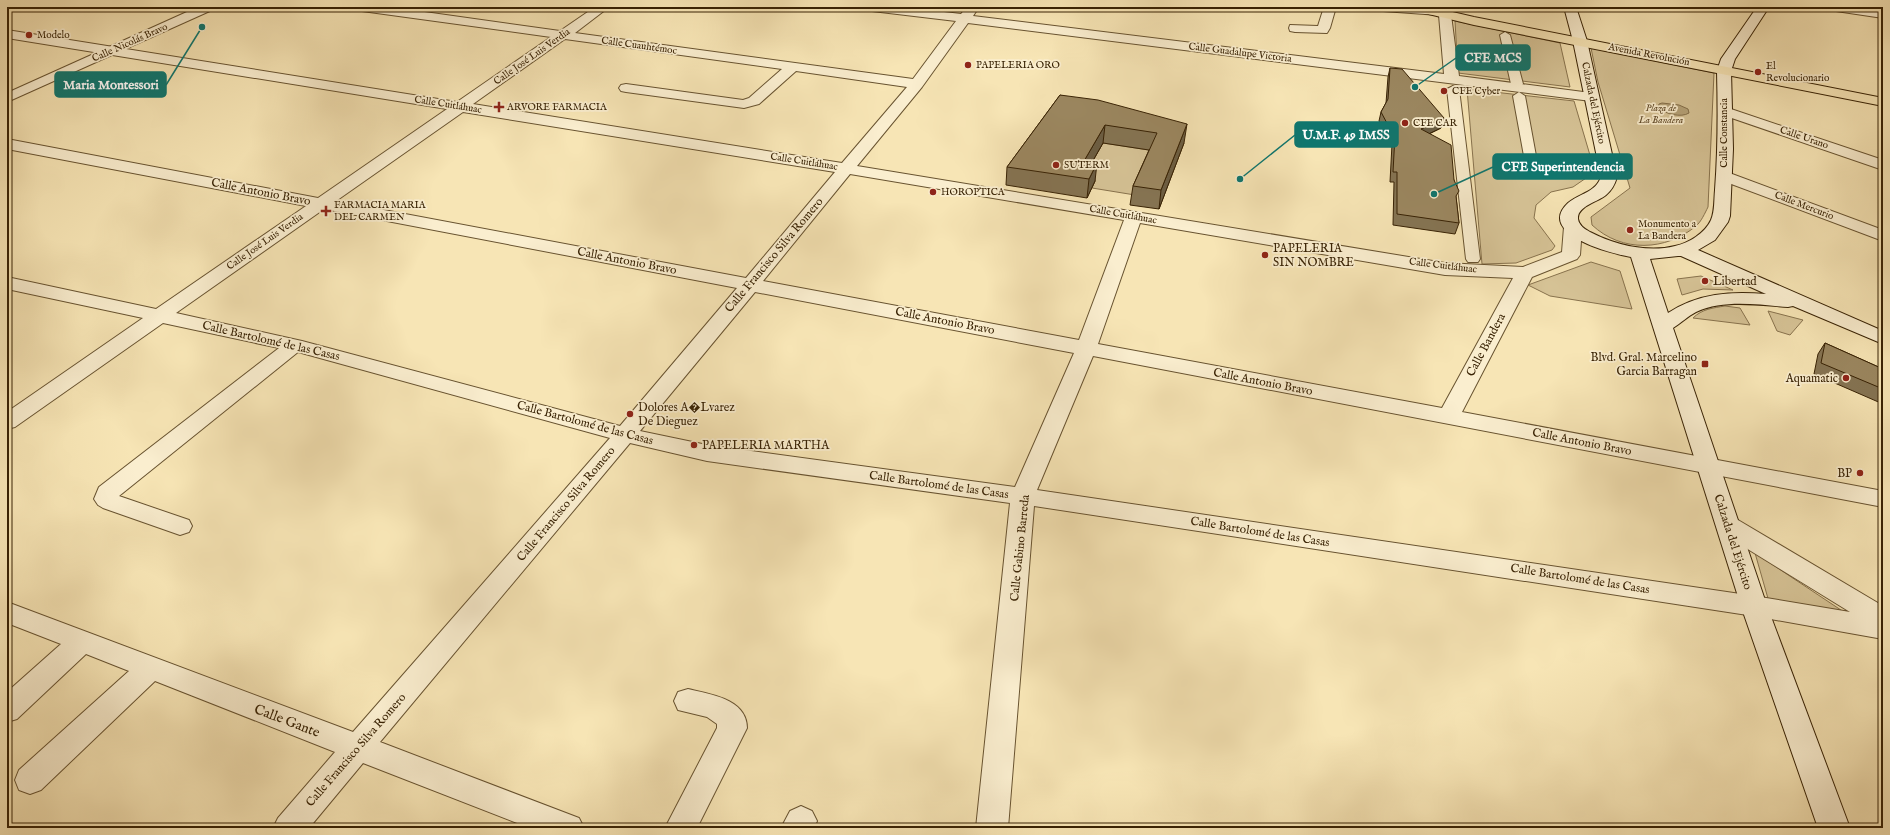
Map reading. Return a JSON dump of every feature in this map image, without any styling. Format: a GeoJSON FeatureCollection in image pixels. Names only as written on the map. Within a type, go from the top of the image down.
{"type":"FeatureCollection","features":[{"type":"Feature","properties":{"kind":"main road","name":"Avenida Revolución"},"geometry":{"type":"LineString","coordinates":[[1416,7],[1440,13],[1578,36],[1726,65],[1883,90]]}},
{"type":"Feature","properties":{"kind":"main road","name":"Avenida Revolución"},"geometry":{"type":"LineString","coordinates":[[1462,7],[1578,36]]}},
{"type":"Feature","properties":{"kind":"main road","name":"Avenida Revolución"},"geometry":{"type":"LineString","coordinates":[[1726,65],[1883,102]]}},
{"type":"Feature","properties":{"kind":"street","name":"Calle Nicolás Bravo"},"geometry":{"type":"LineString","coordinates":[[7,98],[208,7]]}},
{"type":"Feature","properties":{"kind":"street","name":"Calle Cuauhtémoc"},"geometry":{"type":"LineString","coordinates":[[362,7],[917,84]]}},
{"type":"Feature","properties":{"kind":"street","name":"Calle José Luis Verdia"},"geometry":{"type":"LineString","coordinates":[[7,422],[603,7]]}},
{"type":"Feature","properties":{"kind":"street","name":"Calle Guadalupe Victoria"},"geometry":{"type":"LineString","coordinates":[[872,7],[969,13],[1452,84],[1591,97]]}},
{"type":"Feature","properties":{"kind":"street"},"geometry":{"type":"LineString","coordinates":[[1295,28],[1322,30],[1324,28],[1330,7]]}},
{"type":"Feature","properties":{"kind":"street"},"geometry":{"type":"LineString","coordinates":[[1383,7],[1440,13],[1452,84],[1473,259]]}},
{"type":"Feature","properties":{"kind":"street","name":"Calzada del Ejército"},"geometry":{"type":"LineString","coordinates":[[1570,7],[1578,36],[1609,177],[1607,185],[1600,193],[1576,205],[1571,211],[1570,218],[1573,227]]}},
{"type":"Feature","properties":{"kind":"street"},"geometry":{"type":"LineString","coordinates":[[1726,65],[1762,7]]}},
{"type":"Feature","properties":{"kind":"street"},"geometry":{"type":"LineString","coordinates":[[1836,7],[1883,14]]}},
{"type":"Feature","properties":{"kind":"street"},"geometry":{"type":"LineString","coordinates":[[448,19],[464,10]]}},
{"type":"Feature","properties":{"kind":"street","name":"Calle Francisco Silva Romero"},"geometry":{"type":"LineString","coordinates":[[289,828],[625,435],[917,84],[969,13]]}},
{"type":"Feature","properties":{"kind":"street","name":"Calle Cuitláhuac"},"geometry":{"type":"LineString","coordinates":[[9,35],[847,168],[1445,269],[1525,273],[1571,254],[1573,227]]}},
{"type":"Feature","properties":{"kind":"street"},"geometry":{"type":"LineString","coordinates":[[1505,35],[1518,90],[1530,156]]}},
{"type":"Feature","properties":{"kind":"street","name":"Calle Constancia"},"geometry":{"type":"LineString","coordinates":[[1682,250],[1708,236],[1721,218],[1724,176],[1726,65]]}},
{"type":"Feature","properties":{"kind":"street"},"geometry":{"type":"LineString","coordinates":[[626,88],[744,104],[754,101],[793,67]]}},
{"type":"Feature","properties":{"kind":"street","name":"Calle Urano"},"geometry":{"type":"LineString","coordinates":[[1725,111],[1883,165]]}},
{"type":"Feature","properties":{"kind":"street","name":"Calle Antonio Bravo"},"geometry":{"type":"LineString","coordinates":[[7,144],[1883,499]]}},
{"type":"Feature","properties":{"kind":"street","name":"Calle Mercurio"},"geometry":{"type":"LineString","coordinates":[[1724,176],[1883,236]]}},
{"type":"Feature","properties":{"kind":"street","name":"Calle Gabino Barreda"},"geometry":{"type":"LineString","coordinates":[[992,828],[1023,496],[1086,348],[1134,217]]}},
{"type":"Feature","properties":{"kind":"street"},"geometry":{"type":"LineString","coordinates":[[1573,227],[1579,233],[1599,243],[1639,253],[1670,253],[1682,250],[1883,338]]}},
{"type":"Feature","properties":{"kind":"street","name":"Calzada del Ejército"},"geometry":{"type":"LineString","coordinates":[[1639,253],[1664,325],[1754,606],[1834,828]]}},
{"type":"Feature","properties":{"kind":"street","name":"Calle Bandera"},"geometry":{"type":"LineString","coordinates":[[1448,417],[1525,273]]}},
{"type":"Feature","properties":{"kind":"street","name":"Calle Bartolomé de las Casas"},"geometry":{"type":"LineString","coordinates":[[7,283],[295,345],[625,435],[707,453],[1023,496],[1754,606],[1883,628]]}},
{"type":"Feature","properties":{"kind":"street"},"geometry":{"type":"LineString","coordinates":[[1664,325],[1690,308],[1715,301],[1743,298],[1803,302]]}},
{"type":"Feature","properties":{"kind":"street"},"geometry":{"type":"LineString","coordinates":[[180,526],[111,502],[106,498],[107,493],[295,345]]}},
{"type":"Feature","properties":{"kind":"street"},"geometry":{"type":"LineString","coordinates":[[1729,526],[1883,619]]}},
{"type":"Feature","properties":{"kind":"street","name":"Calle Gante"},"geometry":{"type":"LineString","coordinates":[[7,612],[568,828]]}},
{"type":"Feature","properties":{"kind":"street"},"geometry":{"type":"LineString","coordinates":[[7,710],[82,641]]}},
{"type":"Feature","properties":{"kind":"street"},"geometry":{"type":"LineString","coordinates":[[30,780],[151,668]]}},
{"type":"Feature","properties":{"kind":"street"},"geometry":{"type":"LineString","coordinates":[[681,828],[730,734],[732,723],[728,714],[719,709],[688,701]]}},
{"type":"Feature","properties":{"kind":"green space"},"geometry":{"type":"Polygon","coordinates":[[[1455,21],[1560,43],[1570,87],[1458,73],[1455,21]]]}},
{"type":"Feature","properties":{"kind":"green space","name":"Plaza de La Bandera"},"geometry":{"type":"Polygon","coordinates":[[[1591,48],[1714,73],[1708,207],[1696,226],[1671,240],[1658,244],[1630,244],[1604,234],[1592,225],[1591,217],[1630,188],[1598,82],[1591,48]]]}},
{"type":"Feature","properties":{"kind":"green space"},"geometry":{"type":"Polygon","coordinates":[[[1467,89],[1574,101],[1592,162],[1589,176],[1573,187],[1551,192],[1536,205],[1534,218],[1555,246],[1552,250],[1516,263],[1482,264],[1467,89]]]}},
{"type":"Feature","properties":{"kind":"green space"},"geometry":{"type":"Polygon","coordinates":[[[1103,143],[1155,151],[1135,195],[1092,188],[1095,181],[1083,179],[1103,143]]]}},
{"type":"Feature","properties":{"kind":"green space"},"geometry":{"type":"Polygon","coordinates":[[[1591,262],[1620,271],[1632,309],[1550,296],[1528,285],[1591,262]]]}},
{"type":"Feature","properties":{"kind":"green space"},"geometry":{"type":"Polygon","coordinates":[[[1701,276],[1733,290],[1703,289],[1682,295],[1677,279],[1701,276]]]}},
{"type":"Feature","properties":{"kind":"green space"},"geometry":{"type":"Polygon","coordinates":[[[1725,306],[1740,308],[1750,325],[1693,318],[1696,315],[1712,308],[1725,306]]]}},
{"type":"Feature","properties":{"kind":"green space"},"geometry":{"type":"Polygon","coordinates":[[[1768,311],[1803,320],[1790,335],[1777,331],[1768,311]]]}},
{"type":"Feature","properties":{"kind":"green space"},"geometry":{"type":"Polygon","coordinates":[[[1755,553],[1853,618],[1769,602],[1755,553]]]}},
{"type":"Feature","properties":{"kind":"shaded area"},"geometry":{"type":"Polygon","coordinates":[[[1659,104],[1679,105],[1688,109],[1689,113],[1674,115],[1665,112],[1658,108],[1659,104]]]}},
{"type":"Feature","properties":{"kind":"building"},"geometry":{"type":"Polygon","coordinates":[[[1390,68],[1402,69],[1444,118],[1421,129],[1451,145],[1454,180],[1459,191],[1456,196],[1459,223],[1397,214],[1397,172],[1393,172],[1395,135],[1387,134],[1389,127],[1381,112],[1388,99],[1390,68]]]}},
{"type":"Feature","properties":{"kind":"building"},"geometry":{"type":"Polygon","coordinates":[[[1060,95],[1098,100],[1187,124],[1161,190],[1133,186],[1157,133],[1105,125],[1084,161],[1097,163],[1089,179],[1007,167],[1060,95]]]}},
{"type":"Feature","properties":{"kind":"building"},"geometry":{"type":"Polygon","coordinates":[[[1825,343],[1883,369],[1883,389],[1821,363],[1825,343]]]}},
{"type":"Feature","properties":{"kind":"place","name":"Maria Montessori"},"geometry":{"type":"Point","coordinates":[202,27]}},
{"type":"Feature","properties":{"kind":"place","name":"Modelo"},"geometry":{"type":"Point","coordinates":[29,35]}},
{"type":"Feature","properties":{"kind":"place","name":"PAPELERIA ORO"},"geometry":{"type":"Point","coordinates":[968,65]}},
{"type":"Feature","properties":{"kind":"place","name":"El Revolucionario"},"geometry":{"type":"Point","coordinates":[1758,72]}},
{"type":"Feature","properties":{"kind":"place","name":"CFE MCS"},"geometry":{"type":"Point","coordinates":[1415,87]}},
{"type":"Feature","properties":{"kind":"place","name":"CFE Cyber"},"geometry":{"type":"Point","coordinates":[1444,91]}},
{"type":"Feature","properties":{"kind":"place","name":"ARVORE FARMACIA"},"geometry":{"type":"Point","coordinates":[499,107]}},
{"type":"Feature","properties":{"kind":"place","name":"CFE CAR"},"geometry":{"type":"Point","coordinates":[1405,123]}},
{"type":"Feature","properties":{"kind":"place","name":"SUTERM"},"geometry":{"type":"Point","coordinates":[1056,165]}},
{"type":"Feature","properties":{"kind":"place","name":"U.M.F. 49 IMSS"},"geometry":{"type":"Point","coordinates":[1240,179]}},
{"type":"Feature","properties":{"kind":"place","name":"HOROPTICA"},"geometry":{"type":"Point","coordinates":[933,192]}},
{"type":"Feature","properties":{"kind":"place","name":"CFE Superintendencia"},"geometry":{"type":"Point","coordinates":[1434,194]}},
{"type":"Feature","properties":{"kind":"place","name":"FARMACIA MARIA DEL CARMEN"},"geometry":{"type":"Point","coordinates":[326,211]}},
{"type":"Feature","properties":{"kind":"place","name":"Monumento a La Bandera"},"geometry":{"type":"Point","coordinates":[1630,230]}},
{"type":"Feature","properties":{"kind":"place","name":"PAPELERIA SIN NOMBRE"},"geometry":{"type":"Point","coordinates":[1265,255]}},
{"type":"Feature","properties":{"kind":"place","name":"Libertad"},"geometry":{"type":"Point","coordinates":[1705,281]}},
{"type":"Feature","properties":{"kind":"place","name":"Blvd. Gral. Marcelino Garcia Barragan"},"geometry":{"type":"Point","coordinates":[1705,364]}},
{"type":"Feature","properties":{"kind":"place","name":"Aquamatic"},"geometry":{"type":"Point","coordinates":[1846,378]}},
{"type":"Feature","properties":{"kind":"place","name":"Dolores A�Lvarez De Dieguez"},"geometry":{"type":"Point","coordinates":[630,414]}},
{"type":"Feature","properties":{"kind":"place","name":"PAPELERIA MARTHA"},"geometry":{"type":"Point","coordinates":[694,445]}},
{"type":"Feature","properties":{"kind":"place","name":"BP"},"geometry":{"type":"Point","coordinates":[1860,473]}}]}
